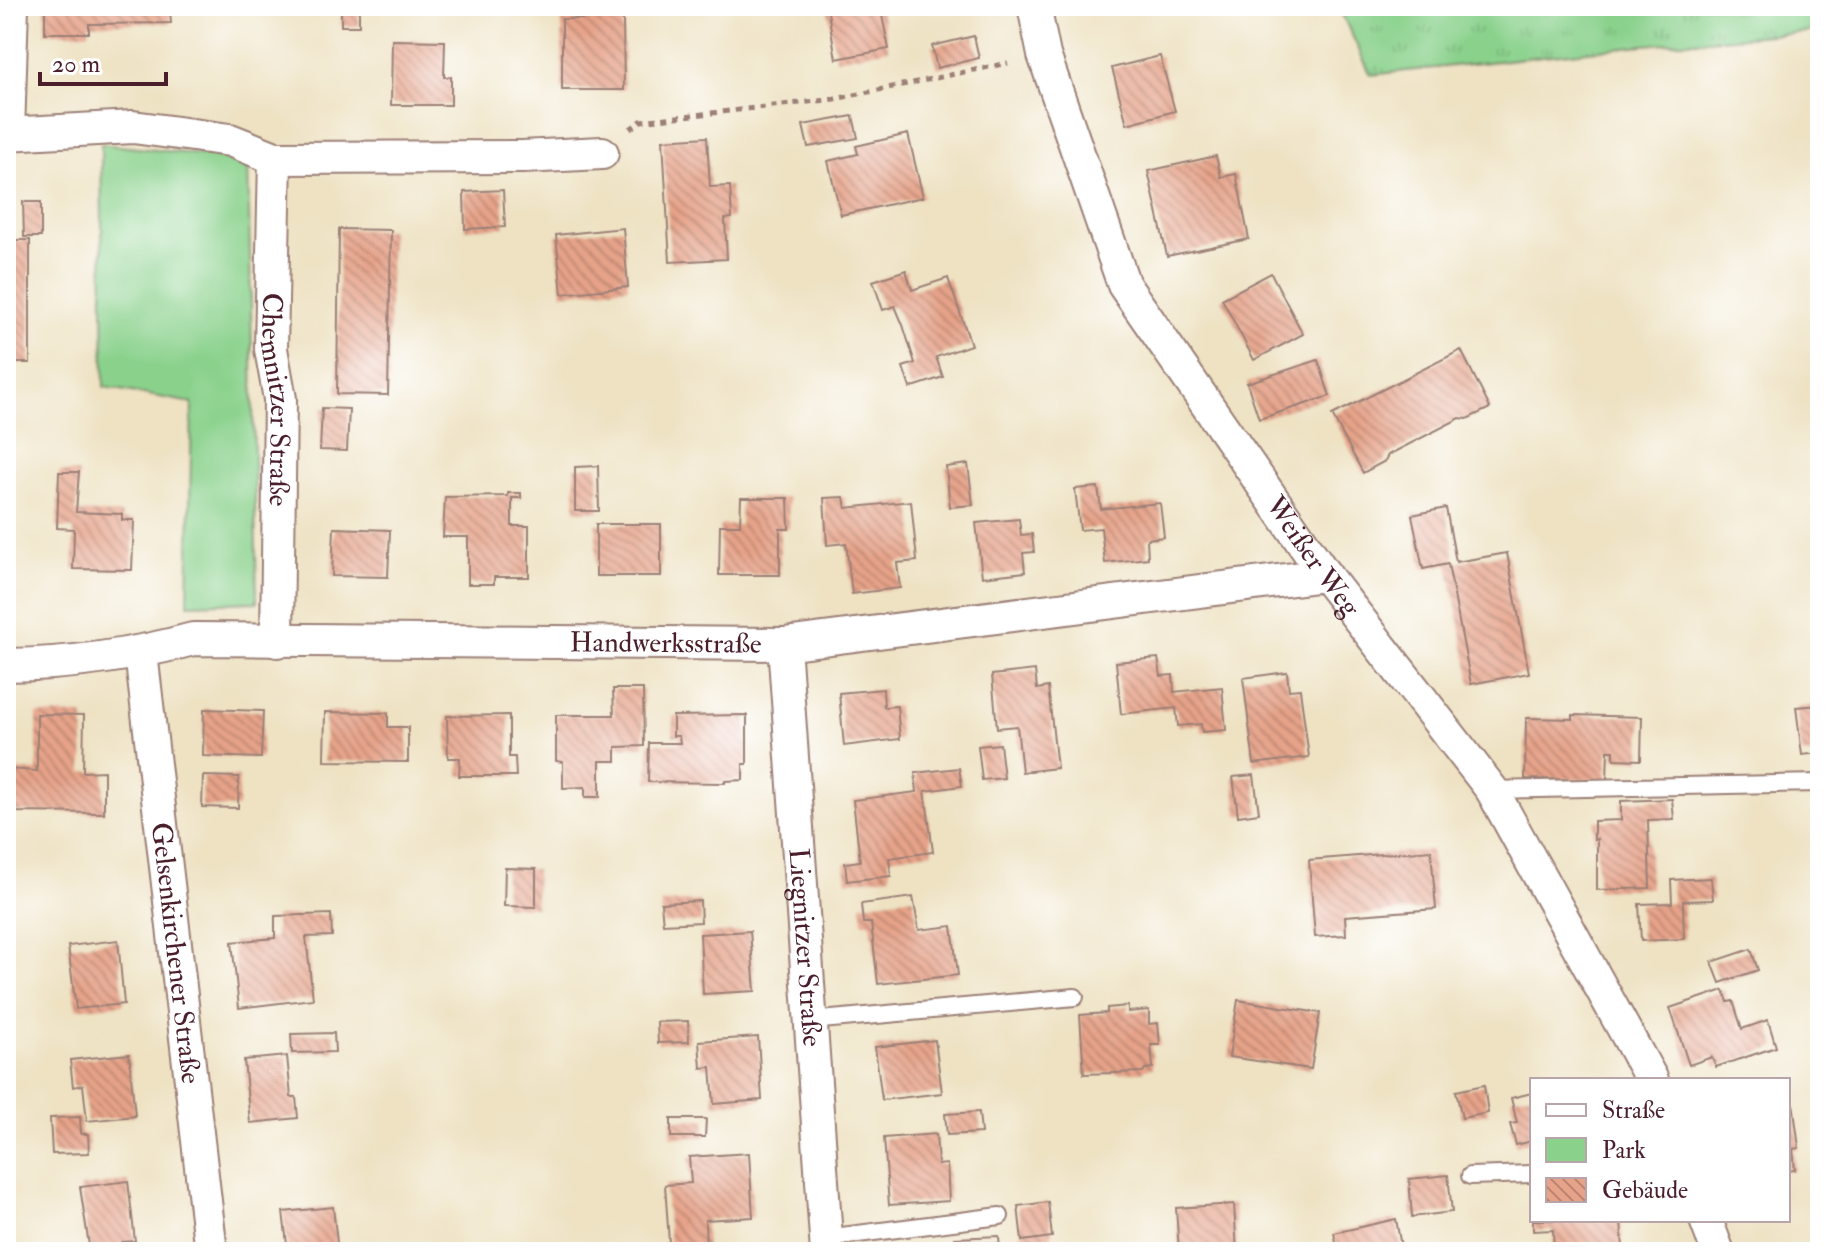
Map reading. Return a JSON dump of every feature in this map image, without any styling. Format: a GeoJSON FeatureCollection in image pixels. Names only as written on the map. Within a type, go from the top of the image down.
{"type":"FeatureCollection","features":[{"type":"Feature","properties":{"kind":"street","name":"Weißer Weg"},"geometry":{"type":"LineString","coordinates":[[1034,6],[1044,55],[1124,285],[1325,575],[1492,790],[1651,1078]]}},
{"type":"Feature","properties":{"kind":"street"},"geometry":{"type":"LineString","coordinates":[[11,134],[133,127],[230,140],[275,158],[522,157],[602,153]]}},
{"type":"Feature","properties":{"kind":"street","name":"Chemnitzer Straße"},"geometry":{"type":"LineString","coordinates":[[275,158],[271,349],[280,399],[277,641]]}},
{"type":"Feature","properties":{"kind":"street","name":"Handwerksstraße"},"geometry":{"type":"LineString","coordinates":[[6,665],[54,664],[141,653],[193,639],[784,644],[1325,575]]}},
{"type":"Feature","properties":{"kind":"street","name":"Liegnitzer Straße"},"geometry":{"type":"LineString","coordinates":[[784,644],[826,1245]]}},
{"type":"Feature","properties":{"kind":"street","name":"Gelsenkirchener Straße"},"geometry":{"type":"LineString","coordinates":[[141,653],[211,1252]]}},
{"type":"Feature","properties":{"kind":"street"},"geometry":{"type":"LineString","coordinates":[[1707,1222],[1718,1252]]}},
{"type":"Feature","properties":{"kind":"lane"},"geometry":{"type":"LineString","coordinates":[[11,134],[20,6]]}},
{"type":"Feature","properties":{"kind":"lane"},"geometry":{"type":"LineString","coordinates":[[1492,790],[1820,783]]}},
{"type":"Feature","properties":{"kind":"lane"},"geometry":{"type":"LineString","coordinates":[[810,1021],[1075,997]]}},
{"type":"Feature","properties":{"kind":"lane"},"geometry":{"type":"LineString","coordinates":[[1470,1176],[1530,1174]]}},
{"type":"Feature","properties":{"kind":"lane"},"geometry":{"type":"LineString","coordinates":[[826,1245],[1000,1216]]}},
{"type":"Feature","properties":{"kind":"path"},"geometry":{"type":"LineString","coordinates":[[602,153],[641,121],[835,99],[1044,55]]}},
{"type":"Feature","properties":{"kind":"green space"},"geometry":{"type":"Polygon","coordinates":[[[1338,6],[1820,6],[1820,31],[1643,45],[1371,75],[1338,6]]]}},
{"type":"Feature","properties":{"kind":"green space"},"geometry":{"type":"Polygon","coordinates":[[[101,144],[248,160],[257,602],[188,604],[192,403],[104,387],[101,144]]]}},
{"type":"Feature","properties":{"kind":"building"},"geometry":{"type":"Polygon","coordinates":[[[45,6],[194,6],[194,9],[170,9],[171,23],[89,24],[89,33],[45,33],[45,6]]]}},
{"type":"Feature","properties":{"kind":"building"},"geometry":{"type":"Polygon","coordinates":[[[341,6],[359,6],[359,26],[341,26],[341,6]]]}},
{"type":"Feature","properties":{"kind":"building"},"geometry":{"type":"Polygon","coordinates":[[[827,6],[880,6],[889,49],[836,59],[827,6]]]}},
{"type":"Feature","properties":{"kind":"building"},"geometry":{"type":"Polygon","coordinates":[[[562,19],[623,19],[624,90],[562,90],[562,19]]]}},
{"type":"Feature","properties":{"kind":"building"},"geometry":{"type":"Polygon","coordinates":[[[974,36],[979,58],[937,68],[932,46],[974,36]]]}},
{"type":"Feature","properties":{"kind":"building"},"geometry":{"type":"Polygon","coordinates":[[[392,40],[445,41],[444,77],[451,77],[451,105],[391,105],[392,40]]]}},
{"type":"Feature","properties":{"kind":"building"},"geometry":{"type":"Polygon","coordinates":[[[1160,56],[1175,111],[1127,124],[1112,68],[1160,56]]]}},
{"type":"Feature","properties":{"kind":"building"},"geometry":{"type":"Polygon","coordinates":[[[853,116],[858,138],[808,147],[803,125],[853,116]]]}},
{"type":"Feature","properties":{"kind":"building"},"geometry":{"type":"Polygon","coordinates":[[[908,134],[923,197],[841,215],[828,161],[858,154],[856,146],[908,134]]]}},
{"type":"Feature","properties":{"kind":"building"},"geometry":{"type":"Polygon","coordinates":[[[707,137],[710,187],[730,186],[732,218],[725,219],[727,259],[670,262],[663,140],[707,137]]]}},
{"type":"Feature","properties":{"kind":"building"},"geometry":{"type":"Polygon","coordinates":[[[1216,156],[1221,177],[1236,174],[1249,239],[1167,256],[1148,171],[1216,156]]]}},
{"type":"Feature","properties":{"kind":"building"},"geometry":{"type":"Polygon","coordinates":[[[503,190],[505,227],[465,229],[464,192],[503,190]]]}},
{"type":"Feature","properties":{"kind":"building"},"geometry":{"type":"Polygon","coordinates":[[[23,202],[41,202],[41,237],[24,237],[23,202]]]}},
{"type":"Feature","properties":{"kind":"building"},"geometry":{"type":"Polygon","coordinates":[[[623,228],[628,287],[562,294],[556,235],[623,228]]]}},
{"type":"Feature","properties":{"kind":"building"},"geometry":{"type":"Polygon","coordinates":[[[339,229],[391,230],[388,395],[337,394],[339,229]]]}},
{"type":"Feature","properties":{"kind":"building"},"geometry":{"type":"Polygon","coordinates":[[[6,240],[30,240],[30,363],[6,363],[6,240]]]}},
{"type":"Feature","properties":{"kind":"building"},"geometry":{"type":"Polygon","coordinates":[[[906,270],[912,290],[948,278],[971,345],[936,357],[943,377],[910,388],[903,367],[915,363],[903,325],[895,306],[883,310],[873,281],[906,270]]]}},
{"type":"Feature","properties":{"kind":"building"},"geometry":{"type":"Polygon","coordinates":[[[1271,273],[1303,334],[1254,360],[1222,299],[1271,273]]]}},
{"type":"Feature","properties":{"kind":"building"},"geometry":{"type":"Polygon","coordinates":[[[1461,350],[1490,408],[1467,419],[1460,418],[1388,455],[1385,461],[1363,473],[1332,415],[1461,350]]]}},
{"type":"Feature","properties":{"kind":"building"},"geometry":{"type":"Polygon","coordinates":[[[1318,360],[1330,396],[1259,419],[1247,383],[1318,360]]]}},
{"type":"Feature","properties":{"kind":"building"},"geometry":{"type":"Polygon","coordinates":[[[322,408],[349,409],[347,451],[320,450],[322,408]]]}},
{"type":"Feature","properties":{"kind":"building"},"geometry":{"type":"Polygon","coordinates":[[[968,464],[973,505],[950,507],[946,467],[968,464]]]}},
{"type":"Feature","properties":{"kind":"building"},"geometry":{"type":"Polygon","coordinates":[[[598,466],[599,511],[575,511],[575,467],[598,466]]]}},
{"type":"Feature","properties":{"kind":"building"},"geometry":{"type":"Polygon","coordinates":[[[59,472],[79,472],[76,512],[122,514],[122,520],[134,520],[132,570],[73,569],[74,529],[57,528],[59,472]]]}},
{"type":"Feature","properties":{"kind":"building"},"geometry":{"type":"Polygon","coordinates":[[[1098,487],[1101,509],[1160,503],[1164,537],[1147,539],[1148,558],[1105,563],[1101,528],[1080,530],[1075,489],[1098,487]]]}},
{"type":"Feature","properties":{"kind":"building"},"geometry":{"type":"Polygon","coordinates":[[[508,493],[521,493],[521,498],[512,498],[512,526],[529,526],[529,577],[494,577],[494,584],[468,584],[468,537],[443,537],[445,497],[508,496],[508,493]]]}},
{"type":"Feature","properties":{"kind":"building"},"geometry":{"type":"Polygon","coordinates":[[[844,497],[846,508],[911,501],[917,561],[897,563],[900,588],[852,594],[846,543],[827,545],[824,498],[844,497]]]}},
{"type":"Feature","properties":{"kind":"building"},"geometry":{"type":"Polygon","coordinates":[[[741,498],[788,498],[789,529],[780,529],[780,575],[719,575],[720,525],[740,525],[741,498]]]}},
{"type":"Feature","properties":{"kind":"building"},"geometry":{"type":"Polygon","coordinates":[[[1446,508],[1456,562],[1507,553],[1529,673],[1471,684],[1448,564],[1423,569],[1412,515],[1446,508]]]}},
{"type":"Feature","properties":{"kind":"building"},"geometry":{"type":"Polygon","coordinates":[[[1019,519],[1021,535],[1032,534],[1034,552],[1023,553],[1025,572],[982,577],[976,523],[1019,519]]]}},
{"type":"Feature","properties":{"kind":"building"},"geometry":{"type":"Polygon","coordinates":[[[596,524],[661,524],[661,576],[596,576],[596,524]]]}},
{"type":"Feature","properties":{"kind":"building"},"geometry":{"type":"Polygon","coordinates":[[[334,528],[390,530],[388,577],[332,576],[334,528]]]}},
{"type":"Feature","properties":{"kind":"building"},"geometry":{"type":"Polygon","coordinates":[[[1158,658],[1161,676],[1173,675],[1174,692],[1222,687],[1226,730],[1202,732],[1201,724],[1178,726],[1176,708],[1121,714],[1116,662],[1158,658]]]}},
{"type":"Feature","properties":{"kind":"building"},"geometry":{"type":"Polygon","coordinates":[[[1035,670],[1037,689],[1048,687],[1057,768],[1022,772],[1017,726],[997,728],[992,675],[1035,670]]]}},
{"type":"Feature","properties":{"kind":"building"},"geometry":{"type":"Polygon","coordinates":[[[1287,672],[1289,690],[1300,689],[1309,757],[1254,764],[1243,678],[1287,672]]]}},
{"type":"Feature","properties":{"kind":"building"},"geometry":{"type":"Polygon","coordinates":[[[613,689],[643,689],[644,746],[616,747],[616,761],[600,761],[600,797],[585,797],[585,787],[563,788],[563,762],[556,761],[556,715],[614,715],[613,689]]]}},
{"type":"Feature","properties":{"kind":"building"},"geometry":{"type":"Polygon","coordinates":[[[883,689],[884,707],[897,706],[900,739],[844,746],[839,693],[883,689]]]}},
{"type":"Feature","properties":{"kind":"building"},"geometry":{"type":"Polygon","coordinates":[[[1820,705],[1820,753],[1802,755],[1796,707],[1820,705]]]}},
{"type":"Feature","properties":{"kind":"building"},"geometry":{"type":"Polygon","coordinates":[[[204,709],[263,711],[261,758],[203,756],[204,709]]]}},
{"type":"Feature","properties":{"kind":"building"},"geometry":{"type":"Polygon","coordinates":[[[325,712],[388,713],[388,727],[408,727],[408,762],[324,761],[325,712]]]}},
{"type":"Feature","properties":{"kind":"building"},"geometry":{"type":"Polygon","coordinates":[[[37,714],[84,715],[83,772],[104,771],[104,813],[8,812],[8,769],[37,771],[37,714]]]}},
{"type":"Feature","properties":{"kind":"building"},"geometry":{"type":"Polygon","coordinates":[[[509,715],[509,757],[515,757],[516,776],[459,776],[460,758],[448,758],[447,716],[509,715]]]}},
{"type":"Feature","properties":{"kind":"building"},"geometry":{"type":"Polygon","coordinates":[[[747,715],[747,764],[743,764],[743,780],[725,783],[648,782],[649,743],[680,743],[679,736],[673,736],[673,716],[747,715]]]}},
{"type":"Feature","properties":{"kind":"building"},"geometry":{"type":"Polygon","coordinates":[[[1573,715],[1642,717],[1641,760],[1614,759],[1614,751],[1608,751],[1607,780],[1525,779],[1526,718],[1573,719],[1573,715]]]}},
{"type":"Feature","properties":{"kind":"building"},"geometry":{"type":"Polygon","coordinates":[[[1000,744],[1004,778],[982,780],[978,746],[1000,744]]]}},
{"type":"Feature","properties":{"kind":"building"},"geometry":{"type":"Polygon","coordinates":[[[959,768],[962,786],[925,791],[933,852],[889,858],[891,876],[847,881],[845,863],[860,861],[853,800],[917,792],[915,773],[959,768]]]}},
{"type":"Feature","properties":{"kind":"building"},"geometry":{"type":"Polygon","coordinates":[[[1254,775],[1259,813],[1238,816],[1233,777],[1254,775]]]}},
{"type":"Feature","properties":{"kind":"building"},"geometry":{"type":"Polygon","coordinates":[[[203,776],[239,777],[238,808],[202,807],[203,776]]]}},
{"type":"Feature","properties":{"kind":"building"},"geometry":{"type":"Polygon","coordinates":[[[1672,799],[1674,819],[1648,820],[1650,888],[1597,890],[1594,821],[1621,820],[1621,801],[1672,799]]]}},
{"type":"Feature","properties":{"kind":"building"},"geometry":{"type":"Polygon","coordinates":[[[1431,850],[1436,909],[1345,916],[1346,935],[1315,937],[1309,860],[1431,850]]]}},
{"type":"Feature","properties":{"kind":"building"},"geometry":{"type":"Polygon","coordinates":[[[505,868],[536,869],[536,907],[504,906],[505,868]]]}},
{"type":"Feature","properties":{"kind":"building"},"geometry":{"type":"Polygon","coordinates":[[[1711,878],[1713,900],[1683,901],[1684,939],[1641,941],[1639,904],[1672,903],[1671,880],[1711,878]]]}},
{"type":"Feature","properties":{"kind":"building"},"geometry":{"type":"Polygon","coordinates":[[[913,897],[919,930],[952,926],[958,975],[878,984],[871,923],[863,923],[861,904],[913,897]]]}},
{"type":"Feature","properties":{"kind":"building"},"geometry":{"type":"Polygon","coordinates":[[[700,901],[701,922],[663,924],[661,903],[700,901]]]}},
{"type":"Feature","properties":{"kind":"building"},"geometry":{"type":"Polygon","coordinates":[[[331,914],[332,936],[306,937],[313,999],[239,1008],[232,942],[275,938],[275,916],[331,914]]]}},
{"type":"Feature","properties":{"kind":"building"},"geometry":{"type":"Polygon","coordinates":[[[750,931],[755,991],[703,994],[700,934],[750,931]]]}},
{"type":"Feature","properties":{"kind":"building"},"geometry":{"type":"Polygon","coordinates":[[[118,940],[124,1004],[76,1009],[68,946],[118,940]]]}},
{"type":"Feature","properties":{"kind":"building"},"geometry":{"type":"Polygon","coordinates":[[[1751,949],[1758,970],[1720,983],[1712,962],[1751,949]]]}},
{"type":"Feature","properties":{"kind":"building"},"geometry":{"type":"Polygon","coordinates":[[[1724,990],[1728,1002],[1733,1001],[1742,1029],[1768,1020],[1776,1047],[1716,1067],[1712,1057],[1689,1065],[1670,1008],[1724,990]]]}},
{"type":"Feature","properties":{"kind":"building"},"geometry":{"type":"Polygon","coordinates":[[[1238,1000],[1320,1013],[1311,1069],[1229,1057],[1238,1000]]]}},
{"type":"Feature","properties":{"kind":"building"},"geometry":{"type":"Polygon","coordinates":[[[1128,1006],[1128,1012],[1149,1010],[1149,1024],[1158,1023],[1160,1045],[1151,1045],[1153,1068],[1143,1072],[1084,1074],[1080,1015],[1107,1013],[1107,1008],[1128,1006]]]}},
{"type":"Feature","properties":{"kind":"building"},"geometry":{"type":"Polygon","coordinates":[[[688,1021],[689,1042],[658,1043],[657,1022],[688,1021]]]}},
{"type":"Feature","properties":{"kind":"building"},"geometry":{"type":"Polygon","coordinates":[[[334,1033],[335,1052],[292,1053],[291,1034],[334,1033]]]}},
{"type":"Feature","properties":{"kind":"building"},"geometry":{"type":"Polygon","coordinates":[[[758,1037],[762,1100],[714,1104],[711,1067],[701,1068],[699,1041],[758,1037]]]}},
{"type":"Feature","properties":{"kind":"building"},"geometry":{"type":"Polygon","coordinates":[[[935,1040],[942,1093],[882,1100],[875,1047],[935,1040]]]}},
{"type":"Feature","properties":{"kind":"building"},"geometry":{"type":"Polygon","coordinates":[[[129,1054],[135,1116],[87,1121],[83,1085],[73,1087],[70,1060],[129,1054]]]}},
{"type":"Feature","properties":{"kind":"building"},"geometry":{"type":"Polygon","coordinates":[[[287,1056],[291,1097],[296,1097],[298,1118],[250,1123],[244,1060],[287,1056]]]}},
{"type":"Feature","properties":{"kind":"building"},"geometry":{"type":"Polygon","coordinates":[[[1484,1085],[1488,1113],[1462,1118],[1456,1091],[1484,1085]]]}},
{"type":"Feature","properties":{"kind":"building"},"geometry":{"type":"Polygon","coordinates":[[[1530,1093],[1530,1142],[1516,1145],[1510,1124],[1517,1123],[1511,1098],[1530,1093]]]}},
{"type":"Feature","properties":{"kind":"building"},"geometry":{"type":"Polygon","coordinates":[[[1790,1102],[1793,1102],[1799,1148],[1793,1149],[1795,1170],[1790,1171],[1790,1102]]]}},
{"type":"Feature","properties":{"kind":"building"},"geometry":{"type":"Polygon","coordinates":[[[979,1112],[981,1133],[947,1135],[945,1114],[979,1112]]]}},
{"type":"Feature","properties":{"kind":"building"},"geometry":{"type":"Polygon","coordinates":[[[80,1117],[81,1134],[88,1134],[89,1153],[52,1154],[50,1118],[80,1117]]]}},
{"type":"Feature","properties":{"kind":"building"},"geometry":{"type":"Polygon","coordinates":[[[671,1119],[706,1119],[705,1137],[671,1137],[671,1119]]]}},
{"type":"Feature","properties":{"kind":"building"},"geometry":{"type":"Polygon","coordinates":[[[936,1134],[938,1165],[947,1164],[949,1201],[889,1205],[884,1138],[936,1134]]]}},
{"type":"Feature","properties":{"kind":"building"},"geometry":{"type":"Polygon","coordinates":[[[749,1153],[753,1217],[705,1220],[706,1252],[666,1252],[665,1243],[669,1242],[665,1185],[691,1183],[689,1157],[749,1153]]]}},
{"type":"Feature","properties":{"kind":"building"},"geometry":{"type":"Polygon","coordinates":[[[1448,1175],[1452,1212],[1412,1217],[1409,1179],[1448,1175]]]}},
{"type":"Feature","properties":{"kind":"building"},"geometry":{"type":"Polygon","coordinates":[[[128,1181],[135,1241],[122,1242],[123,1252],[90,1252],[80,1187],[128,1181]]]}},
{"type":"Feature","properties":{"kind":"building"},"geometry":{"type":"Polygon","coordinates":[[[1048,1202],[1052,1237],[1022,1241],[1018,1206],[1048,1202]]]}},
{"type":"Feature","properties":{"kind":"building"},"geometry":{"type":"Polygon","coordinates":[[[1234,1204],[1237,1252],[1179,1252],[1176,1208],[1234,1204]]]}},
{"type":"Feature","properties":{"kind":"building"},"geometry":{"type":"Polygon","coordinates":[[[333,1207],[338,1252],[288,1252],[283,1212],[333,1207]]]}},
{"type":"Feature","properties":{"kind":"building"},"geometry":{"type":"Polygon","coordinates":[[[1396,1219],[1402,1252],[1338,1252],[1334,1233],[1396,1219]]]}},
{"type":"Feature","properties":{"kind":"building"},"geometry":{"type":"Polygon","coordinates":[[[1533,1222],[1621,1222],[1623,1248],[1600,1249],[1600,1252],[1554,1251],[1553,1230],[1533,1231],[1533,1222]]]}},
{"type":"Feature","properties":{"kind":"building"},"geometry":{"type":"Polygon","coordinates":[[[999,1236],[1000,1252],[956,1252],[955,1238],[999,1236]]]}}]}
